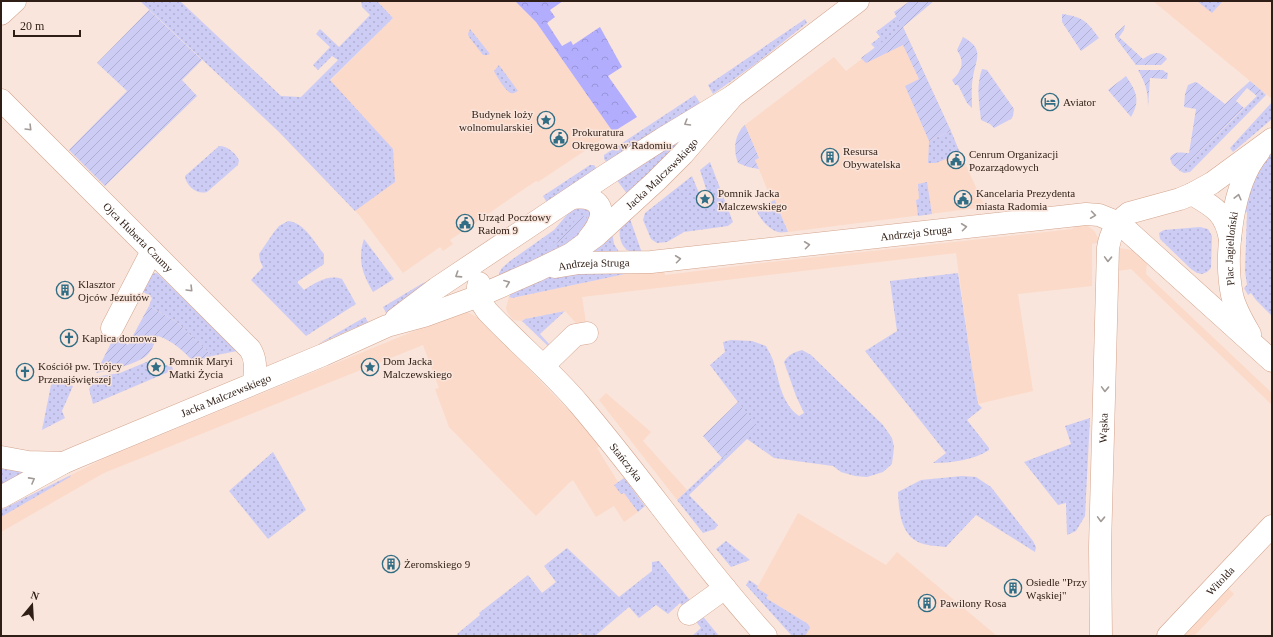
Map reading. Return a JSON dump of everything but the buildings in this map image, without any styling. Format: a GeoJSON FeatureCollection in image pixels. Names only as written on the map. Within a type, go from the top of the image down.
{"type":"FeatureCollection","features":[{"type":"Feature","properties":{"kind":"street"},"geometry":{"type":"LineString","coordinates":[[1,14],[15,1]]}},
{"type":"Feature","properties":{"kind":"street","name":"Jacka Malczewskiego"},"geometry":{"type":"LineString","coordinates":[[387,326],[437,288],[662,139],[733,96],[858,1]]}},
{"type":"Feature","properties":{"kind":"street","name":"Jacka Malczewskiego"},"geometry":{"type":"LineString","coordinates":[[1,497],[63,463],[323,355],[387,326],[424,316],[478,296],[571,254],[614,220],[656,182],[683,154],[733,96]]}},
{"type":"Feature","properties":{"kind":"street","name":"Ojca Huberta Czumy"},"geometry":{"type":"LineString","coordinates":[[1,100],[250,349],[255,359],[256,367],[254,383]]}},
{"type":"Feature","properties":{"kind":"street"},"geometry":{"type":"LineString","coordinates":[[1119,223],[1129,213],[1192,194],[1212,183],[1269,142]]}},
{"type":"Feature","properties":{"kind":"street","name":"Plac Jagielloński"},"geometry":{"type":"LineString","coordinates":[[1268,357],[1250,334],[1236,307],[1232,296],[1229,268],[1230,239],[1233,217],[1241,188],[1256,156],[1269,142]]}},
{"type":"Feature","properties":{"kind":"street"},"geometry":{"type":"LineString","coordinates":[[1192,194],[1207,203],[1224,218],[1230,239]]}},
{"type":"Feature","properties":{"kind":"street","name":"Jacka Malczewskiego"},"geometry":{"type":"LineString","coordinates":[[573,198],[580,197],[591,199],[597,203],[600,210],[599,221],[585,244]]}},
{"type":"Feature","properties":{"kind":"street","name":"Plac Jagielloński"},"geometry":{"type":"LineString","coordinates":[[1155,256],[1145,236],[1143,230],[1144,224],[1146,217],[1150,213],[1166,203]]}},
{"type":"Feature","properties":{"kind":"street","name":"Andrzeja Struga"},"geometry":{"type":"LineString","coordinates":[[536,271],[574,263],[651,262],[1086,214],[1099,215],[1119,223]]}},
{"type":"Feature","properties":{"kind":"street","name":"Plac Jagielloński"},"geometry":{"type":"LineString","coordinates":[[1119,223],[1268,357]]}},
{"type":"Feature","properties":{"kind":"street","name":"Wąska"},"geometry":{"type":"LineString","coordinates":[[1101,636],[1100,547],[1108,248],[1110,236],[1119,223]]}},
{"type":"Feature","properties":{"kind":"street","name":"Jacka Malczewskiego"},"geometry":{"type":"LineString","coordinates":[[478,296],[478,285],[489,265],[500,251],[514,238]]}},
{"type":"Feature","properties":{"kind":"street"},"geometry":{"type":"LineString","coordinates":[[112,328],[152,251]]}},
{"type":"Feature","properties":{"kind":"street"},"geometry":{"type":"LineString","coordinates":[[1187,284],[1202,289],[1216,288],[1222,284],[1229,268]]}},
{"type":"Feature","properties":{"kind":"street","name":"Stańczyka"},"geometry":{"type":"LineString","coordinates":[[478,296],[487,311],[580,404],[725,588],[757,633]]}},
{"type":"Feature","properties":{"kind":"street"},"geometry":{"type":"LineString","coordinates":[[543,366],[575,335],[579,333],[587,333]]}},
{"type":"Feature","properties":{"kind":"street","name":"Jacka Malczewskiego"},"geometry":{"type":"LineString","coordinates":[[1,457],[28,462],[63,463]]}},
{"type":"Feature","properties":{"kind":"street","name":"Witolda"},"geometry":{"type":"LineString","coordinates":[[1168,636],[1272,526]]}},
{"type":"Feature","properties":{"kind":"street"},"geometry":{"type":"LineString","coordinates":[[689,614],[725,588]]}},
{"type":"Feature","properties":{"kind":"shaded area"},"geometry":{"type":"Polygon","coordinates":[[[140,1],[180,1],[281,96],[301,97],[338,60],[332,56],[318,70],[313,65],[330,47],[316,34],[320,29],[339,47],[370,15],[362,7],[361,1],[377,1],[393,18],[330,80],[393,149],[395,182],[355,211],[279,132],[140,1]]]}},
{"type":"Feature","properties":{"kind":"shaded area"},"geometry":{"type":"Polygon","coordinates":[[[377,1],[515,1],[536,22],[613,132],[538,182],[536,181],[450,240],[453,244],[443,251],[440,247],[403,273],[360,216],[279,132],[393,18],[377,1]]]}},
{"type":"Feature","properties":{"kind":"shaded area"},"geometry":{"type":"Polygon","coordinates":[[[910,1],[934,1],[903,27],[951,131],[929,141],[905,86],[919,79],[903,45],[866,63],[861,58],[902,27],[894,12],[910,1]]]}},
{"type":"Feature","properties":{"kind":"shaded area"},"geometry":{"type":"Polygon","coordinates":[[[1153,1],[1272,1],[1272,99],[1193,34],[1153,1]]]}},
{"type":"Feature","properties":{"kind":"shaded area"},"geometry":{"type":"Polygon","coordinates":[[[1197,1],[1223,1],[1212,13],[1197,1]]]}},
{"type":"Feature","properties":{"kind":"shaded area"},"geometry":{"type":"Polygon","coordinates":[[[149,10],[202,60],[182,80],[197,96],[105,186],[69,150],[127,91],[97,63],[149,10]]]}},
{"type":"Feature","properties":{"kind":"shaded area"},"geometry":{"type":"Polygon","coordinates":[[[1062,14],[1080,18],[1088,24],[1099,38],[1081,51],[1062,22],[1062,14]]]}},
{"type":"Feature","properties":{"kind":"shaded area"},"geometry":{"type":"Polygon","coordinates":[[[897,16],[903,27],[875,48],[871,44],[880,37],[876,32],[897,16]]]}},
{"type":"Feature","properties":{"kind":"shaded area"},"geometry":{"type":"Polygon","coordinates":[[[805,19],[807,23],[754,65],[713,94],[708,85],[805,19]]]}},
{"type":"Feature","properties":{"kind":"shaded area"},"geometry":{"type":"Polygon","coordinates":[[[1125,25],[1124,30],[1119,37],[1143,59],[1149,55],[1158,53],[1167,59],[1161,65],[1136,65],[1115,37],[1115,34],[1125,25]]]}},
{"type":"Feature","properties":{"kind":"shaded area","name":"Resursa Obywatelska"},"geometry":{"type":"Polygon","coordinates":[[[903,27],[985,207],[788,232],[775,200],[772,201],[755,160],[759,158],[745,125],[834,57],[846,71],[903,27]]]}},
{"type":"Feature","properties":{"kind":"shaded area"},"geometry":{"type":"Polygon","coordinates":[[[470,29],[490,54],[483,55],[469,37],[468,34],[470,29]]]}},
{"type":"Feature","properties":{"kind":"shaded area"},"geometry":{"type":"Polygon","coordinates":[[[963,37],[970,41],[977,50],[977,59],[972,81],[972,108],[967,103],[958,85],[955,85],[952,80],[960,70],[962,62],[957,50],[963,37]]]}},
{"type":"Feature","properties":{"kind":"shaded area"},"geometry":{"type":"Polygon","coordinates":[[[499,65],[518,91],[511,93],[504,87],[494,71],[499,65]]]}},
{"type":"Feature","properties":{"kind":"shaded area"},"geometry":{"type":"Polygon","coordinates":[[[982,69],[987,70],[1014,109],[1011,119],[994,128],[990,124],[981,120],[979,82],[982,69]]]}},
{"type":"Feature","properties":{"kind":"shaded area"},"geometry":{"type":"Polygon","coordinates":[[[1138,70],[1163,70],[1168,73],[1167,79],[1150,78],[1148,107],[1146,88],[1138,70]]]}},
{"type":"Feature","properties":{"kind":"shaded area"},"geometry":{"type":"Polygon","coordinates":[[[1126,76],[1135,91],[1136,96],[1136,106],[1131,117],[1108,90],[1126,76]]]}},
{"type":"Feature","properties":{"kind":"shaded area"},"geometry":{"type":"Polygon","coordinates":[[[1250,81],[1262,91],[1257,96],[1247,88],[1236,101],[1244,108],[1180,171],[1172,164],[1170,158],[1176,153],[1189,153],[1196,109],[1184,107],[1185,94],[1188,85],[1195,82],[1198,83],[1225,104],[1250,81]]]}},
{"type":"Feature","properties":{"kind":"shaded area"},"geometry":{"type":"Polygon","coordinates":[[[1262,91],[1266,95],[1190,172],[1184,173],[1180,171],[1262,91]]]}},
{"type":"Feature","properties":{"kind":"shaded area"},"geometry":{"type":"Polygon","coordinates":[[[695,95],[700,103],[609,165],[604,159],[604,155],[695,95]]]}},
{"type":"Feature","properties":{"kind":"shaded area"},"geometry":{"type":"Polygon","coordinates":[[[1272,102],[1272,119],[1233,152],[1230,148],[1272,102]]]}},
{"type":"Feature","properties":{"kind":"shaded area"},"geometry":{"type":"Polygon","coordinates":[[[745,125],[759,158],[755,160],[759,169],[738,163],[736,158],[735,148],[737,138],[741,129],[745,125]]]}},
{"type":"Feature","properties":{"kind":"shaded area"},"geometry":{"type":"Polygon","coordinates":[[[951,131],[960,153],[936,163],[928,163],[929,141],[951,131]]]}},
{"type":"Feature","properties":{"kind":"shaded area"},"geometry":{"type":"Polygon","coordinates":[[[685,137],[628,195],[616,179],[685,137]]]}},
{"type":"Feature","properties":{"kind":"shaded area"},"geometry":{"type":"Polygon","coordinates":[[[219,146],[225,147],[233,152],[239,160],[238,165],[207,192],[203,193],[196,191],[187,183],[185,176],[219,146]]]}},
{"type":"Feature","properties":{"kind":"shaded area"},"geometry":{"type":"Polygon","coordinates":[[[1272,153],[1272,316],[1251,293],[1248,295],[1244,288],[1247,285],[1245,271],[1247,212],[1239,211],[1260,165],[1272,153]]]}},
{"type":"Feature","properties":{"kind":"shaded area"},"geometry":{"type":"Polygon","coordinates":[[[710,162],[733,222],[728,226],[684,232],[667,242],[657,243],[651,239],[643,220],[645,213],[692,176],[703,203],[710,201],[700,170],[710,162]]]}},
{"type":"Feature","properties":{"kind":"shaded area"},"geometry":{"type":"Polygon","coordinates":[[[590,165],[594,165],[599,172],[549,206],[543,196],[590,165]]]}},
{"type":"Feature","properties":{"kind":"shaded area"},"geometry":{"type":"Polygon","coordinates":[[[927,182],[932,214],[918,216],[916,200],[919,199],[918,184],[927,182]]]}},
{"type":"Feature","properties":{"kind":"shaded area"},"geometry":{"type":"Polygon","coordinates":[[[775,200],[788,232],[775,231],[764,223],[757,212],[756,208],[775,200]]]}},
{"type":"Feature","properties":{"kind":"shaded area"},"geometry":{"type":"Polygon","coordinates":[[[582,206],[593,212],[577,241],[499,276],[502,268],[510,261],[554,230],[571,210],[582,206]]]}},
{"type":"Feature","properties":{"kind":"shaded area"},"geometry":{"type":"Polygon","coordinates":[[[579,215],[586,217],[586,224],[569,236],[541,252],[543,247],[552,244],[564,235],[579,215]]]}},
{"type":"Feature","properties":{"kind":"shaded area"},"geometry":{"type":"Polygon","coordinates":[[[629,216],[642,253],[634,253],[629,251],[623,246],[620,239],[620,227],[629,216]]]}},
{"type":"Feature","properties":{"kind":"shaded area"},"geometry":{"type":"Polygon","coordinates":[[[1079,220],[1092,229],[1098,238],[1098,243],[1092,244],[1092,286],[1018,294],[1033,391],[978,404],[956,253],[582,297],[586,322],[577,324],[565,311],[525,319],[522,321],[513,320],[506,308],[509,297],[512,298],[663,267],[665,275],[1072,229],[1079,220]]]}},
{"type":"Feature","properties":{"kind":"shaded area"},"geometry":{"type":"Polygon","coordinates":[[[288,221],[294,222],[304,229],[324,254],[324,264],[297,282],[304,290],[327,278],[342,279],[356,304],[306,336],[251,280],[263,267],[259,254],[279,226],[288,221]]]}},
{"type":"Feature","properties":{"kind":"shaded area"},"geometry":{"type":"Polygon","coordinates":[[[1200,227],[1208,229],[1212,236],[1211,268],[1202,274],[1191,269],[1160,239],[1159,233],[1164,230],[1200,227]]]}},
{"type":"Feature","properties":{"kind":"shaded area"},"geometry":{"type":"Polygon","coordinates":[[[612,232],[614,244],[621,255],[592,254],[592,250],[612,232]]]}},
{"type":"Feature","properties":{"kind":"shaded area"},"geometry":{"type":"Polygon","coordinates":[[[364,239],[394,279],[373,292],[366,280],[362,267],[361,254],[364,239]]]}},
{"type":"Feature","properties":{"kind":"shaded area"},"geometry":{"type":"Polygon","coordinates":[[[1120,248],[1136,251],[1147,262],[1146,274],[1272,393],[1272,405],[1131,269],[1118,271],[1120,248]]]}},
{"type":"Feature","properties":{"kind":"shaded area"},"geometry":{"type":"Polygon","coordinates":[[[644,270],[512,298],[509,297],[512,292],[551,274],[644,270]]]}},
{"type":"Feature","properties":{"kind":"shaded area"},"geometry":{"type":"Polygon","coordinates":[[[157,273],[237,351],[212,356],[177,322],[149,306],[152,298],[141,290],[150,274],[157,273]]]}},
{"type":"Feature","properties":{"kind":"shaded area"},"geometry":{"type":"Polygon","coordinates":[[[958,273],[978,404],[982,408],[967,420],[989,450],[962,460],[933,463],[946,453],[865,351],[897,331],[890,281],[958,273]]]}},
{"type":"Feature","properties":{"kind":"shaded area"},"geometry":{"type":"Polygon","coordinates":[[[427,282],[430,285],[386,313],[383,307],[427,282]]]}},
{"type":"Feature","properties":{"kind":"shaded area"},"geometry":{"type":"Polygon","coordinates":[[[149,306],[177,322],[212,356],[194,362],[182,350],[158,336],[145,357],[124,366],[96,373],[115,335],[128,345],[149,306]]]}},
{"type":"Feature","properties":{"kind":"shaded area"},"geometry":{"type":"Polygon","coordinates":[[[565,311],[540,334],[549,344],[548,346],[522,321],[525,319],[565,311]]]}},
{"type":"Feature","properties":{"kind":"shaded area"},"geometry":{"type":"Polygon","coordinates":[[[467,312],[479,318],[581,423],[600,446],[597,448],[618,482],[615,484],[624,492],[638,512],[624,522],[614,506],[596,517],[573,480],[536,516],[449,427],[435,389],[439,388],[423,345],[104,473],[1,532],[1,510],[105,458],[458,313],[467,312]]]}},
{"type":"Feature","properties":{"kind":"shaded area"},"geometry":{"type":"Polygon","coordinates":[[[365,317],[368,322],[318,344],[365,317]]]}},
{"type":"Feature","properties":{"kind":"shaded area"},"geometry":{"type":"Polygon","coordinates":[[[731,340],[752,341],[766,346],[773,360],[784,398],[793,411],[799,416],[804,413],[796,396],[784,362],[792,354],[802,350],[811,355],[883,425],[892,438],[894,447],[892,464],[883,472],[867,477],[855,476],[841,472],[833,466],[774,458],[747,439],[689,495],[718,525],[715,529],[703,533],[677,500],[756,426],[710,365],[725,352],[723,342],[731,340]]]}},
{"type":"Feature","properties":{"kind":"shaded area"},"geometry":{"type":"Polygon","coordinates":[[[151,360],[158,364],[172,366],[173,370],[93,404],[89,389],[95,377],[120,373],[151,360]]]}},
{"type":"Feature","properties":{"kind":"shaded area"},"geometry":{"type":"Polygon","coordinates":[[[52,380],[73,386],[62,411],[65,418],[42,430],[52,380]]]}},
{"type":"Feature","properties":{"kind":"shaded area"},"geometry":{"type":"Polygon","coordinates":[[[606,393],[651,432],[643,441],[687,490],[677,500],[599,400],[606,393]]]}},
{"type":"Feature","properties":{"kind":"shaded area"},"geometry":{"type":"Polygon","coordinates":[[[738,402],[757,426],[722,458],[703,436],[738,402]]]}},
{"type":"Feature","properties":{"kind":"shaded area"},"geometry":{"type":"Polygon","coordinates":[[[1090,418],[1085,516],[1076,531],[1067,535],[1066,503],[1058,505],[1024,462],[1071,444],[1065,426],[1090,418]]]}},
{"type":"Feature","properties":{"kind":"shaded area"},"geometry":{"type":"Polygon","coordinates":[[[273,452],[306,510],[268,539],[229,491],[273,452]]]}},
{"type":"Feature","properties":{"kind":"shaded area"},"geometry":{"type":"Polygon","coordinates":[[[1,466],[30,471],[1,490],[1,466]]]}},
{"type":"Feature","properties":{"kind":"shaded area"},"geometry":{"type":"Polygon","coordinates":[[[71,475],[70,477],[1,517],[1,510],[71,475]]]}},
{"type":"Feature","properties":{"kind":"shaded area"},"geometry":{"type":"Polygon","coordinates":[[[962,476],[976,477],[991,487],[1033,541],[1036,547],[1035,552],[976,515],[946,547],[932,546],[918,542],[907,533],[900,513],[898,492],[921,480],[962,476]]]}},
{"type":"Feature","properties":{"kind":"shaded area"},"geometry":{"type":"Polygon","coordinates":[[[624,478],[645,506],[638,512],[624,493],[621,494],[614,485],[624,478]]]}},
{"type":"Feature","properties":{"kind":"shaded area"},"geometry":{"type":"Polygon","coordinates":[[[798,513],[886,565],[897,552],[997,636],[805,636],[808,624],[766,598],[757,588],[798,513]]]}},
{"type":"Feature","properties":{"kind":"shaded area"},"geometry":{"type":"Polygon","coordinates":[[[726,541],[750,560],[731,567],[716,549],[726,541]]]}},
{"type":"Feature","properties":{"kind":"shaded area"},"geometry":{"type":"Polygon","coordinates":[[[567,548],[619,597],[652,571],[652,562],[659,561],[692,603],[685,609],[680,603],[668,614],[656,605],[639,618],[629,607],[595,636],[583,636],[580,633],[575,636],[459,636],[457,634],[480,615],[479,613],[528,575],[542,593],[556,582],[544,566],[567,548]]]}},
{"type":"Feature","properties":{"kind":"shaded area"},"geometry":{"type":"Polygon","coordinates":[[[749,580],[758,586],[757,588],[768,595],[766,598],[808,624],[810,628],[805,636],[792,636],[746,585],[749,580]]]}},
{"type":"Feature","properties":{"kind":"shaded area"},"geometry":{"type":"Polygon","coordinates":[[[1228,588],[1234,594],[1194,636],[1183,636],[1228,588]]]}},
{"type":"Feature","properties":{"kind":"shaded area"},"geometry":{"type":"Polygon","coordinates":[[[701,614],[719,636],[692,636],[701,628],[694,619],[701,614]]]}},
{"type":"Feature","properties":{"kind":"green space"},"geometry":{"type":"Polygon","coordinates":[[[515,1],[563,1],[550,10],[555,17],[547,23],[562,46],[571,41],[573,45],[600,27],[622,67],[608,76],[637,117],[613,132],[536,22],[515,1]]]}},
{"type":"Feature","properties":{"kind":"place","name":"Aviator"},"geometry":{"type":"Point","coordinates":[1050,102]}},
{"type":"Feature","properties":{"kind":"place","name":"Budynek loży wolnomularskiej"},"geometry":{"type":"Point","coordinates":[546,120]}},
{"type":"Feature","properties":{"kind":"place","name":"Prokuratura Okręgowa w Radomiu"},"geometry":{"type":"Point","coordinates":[559,138]}},
{"type":"Feature","properties":{"kind":"place","name":"Resursa Obywatelska"},"geometry":{"type":"Point","coordinates":[830,157]}},
{"type":"Feature","properties":{"kind":"place","name":"Cenrum Organizacji Pozarządowych"},"geometry":{"type":"Point","coordinates":[956,160]}},
{"type":"Feature","properties":{"kind":"place","name":"Pomnik Jacka Malczewskiego"},"geometry":{"type":"Point","coordinates":[705,199]}},
{"type":"Feature","properties":{"kind":"place","name":"Kancelaria Prezydenta miasta Radomia"},"geometry":{"type":"Point","coordinates":[963,199]}},
{"type":"Feature","properties":{"kind":"place","name":"Urząd Pocztowy Radom 9"},"geometry":{"type":"Point","coordinates":[465,223]}},
{"type":"Feature","properties":{"kind":"place","name":"Klasztor Ojców Jezuitów"},"geometry":{"type":"Point","coordinates":[65,290]}},
{"type":"Feature","properties":{"kind":"place","name":"Kaplica domowa"},"geometry":{"type":"Point","coordinates":[69,338]}},
{"type":"Feature","properties":{"kind":"place","name":"Pomnik Maryi Matki Życia"},"geometry":{"type":"Point","coordinates":[156,367]}},
{"type":"Feature","properties":{"kind":"place","name":"Dom Jacka Malczewskiego"},"geometry":{"type":"Point","coordinates":[370,367]}},
{"type":"Feature","properties":{"kind":"place","name":"Kościół pw. Trójcy Przenajświętszej"},"geometry":{"type":"Point","coordinates":[25,372]}},
{"type":"Feature","properties":{"kind":"place","name":"Żeromskiego 9"},"geometry":{"type":"Point","coordinates":[391,564]}},
{"type":"Feature","properties":{"kind":"place","name":"Osiedle \"Przy Wąskiej\""},"geometry":{"type":"Point","coordinates":[1013,588]}},
{"type":"Feature","properties":{"kind":"place","name":"Pawilony Rosa"},"geometry":{"type":"Point","coordinates":[927,603]}}]}
